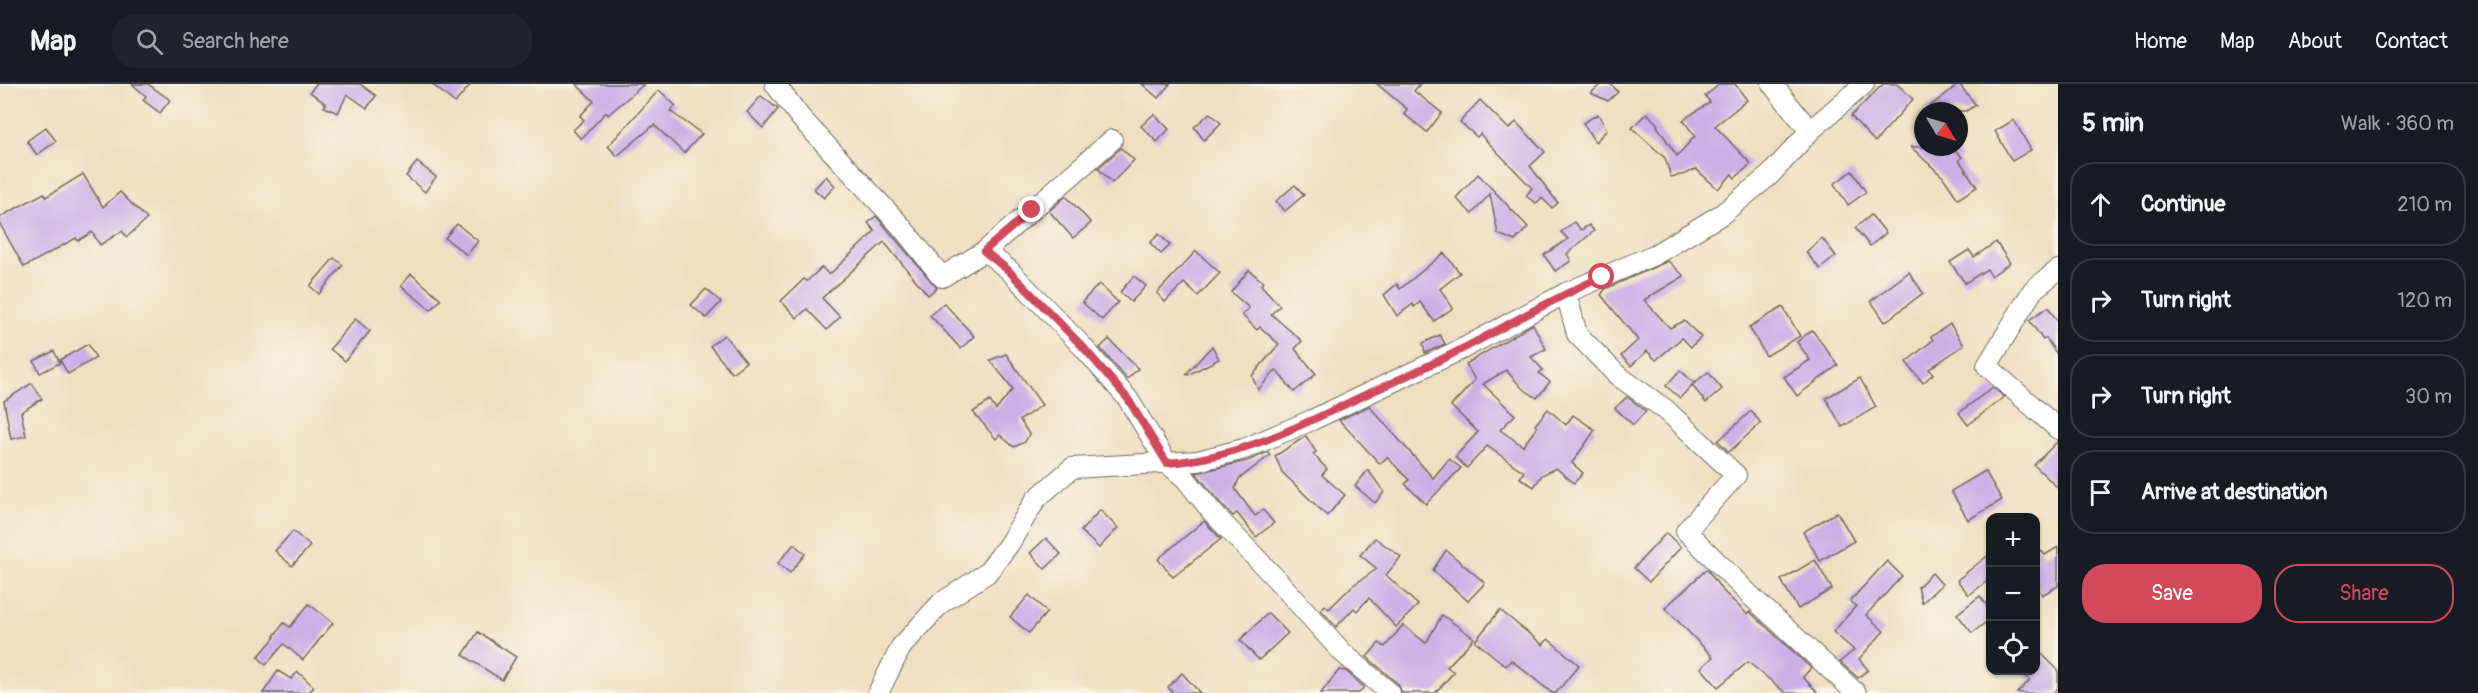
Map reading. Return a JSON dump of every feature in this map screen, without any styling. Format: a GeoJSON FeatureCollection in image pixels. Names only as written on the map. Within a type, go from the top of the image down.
{"type":"FeatureCollection","features":[{"type":"Feature","properties":{"kind":"street"},"geometry":{"type":"LineString","coordinates":[[775,84],[800,117],[900,225],[942,277],[984,251],[1112,141]]}},
{"type":"Feature","properties":{"kind":"street"},"geometry":{"type":"LineString","coordinates":[[1772,84],[1810,131]]}},
{"type":"Feature","properties":{"kind":"street"},"geometry":{"type":"LineString","coordinates":[[878,693],[901,647],[941,603],[987,573],[1009,544],[1036,498],[1072,468],[1198,461],[1244,449],[1312,420],[1462,349],[1566,293],[1656,254],[1722,214],[1770,175],[1810,131],[1864,84]]}},
{"type":"Feature","properties":{"kind":"street"},"geometry":{"type":"LineString","coordinates":[[984,251],[1025,287],[1083,347],[1128,399],[1167,463],[1185,478],[1212,512],[1342,652],[1390,693]]}},
{"type":"Feature","properties":{"kind":"street"},"geometry":{"type":"LineString","coordinates":[[2058,270],[2033,290],[1987,366],[2058,429]]}},
{"type":"Feature","properties":{"kind":"street"},"geometry":{"type":"LineString","coordinates":[[1566,293],[1577,334],[1617,375],[1666,410],[1736,475],[1686,531],[1754,599],[1856,693]]}},
{"type":"Feature","properties":{"kind":"building"},"geometry":{"type":"Polygon","coordinates":[[[132,84],[148,84],[170,100],[160,113],[143,100],[146,96],[132,84]]]}},
{"type":"Feature","properties":{"kind":"building"},"geometry":{"type":"Polygon","coordinates":[[[316,84],[360,84],[376,96],[367,108],[347,94],[338,113],[324,107],[326,104],[310,92],[316,84]]]}},
{"type":"Feature","properties":{"kind":"building"},"geometry":{"type":"Polygon","coordinates":[[[432,84],[471,84],[455,103],[432,84]]]}},
{"type":"Feature","properties":{"kind":"building"},"geometry":{"type":"Polygon","coordinates":[[[576,84],[644,84],[608,115],[606,112],[581,139],[573,130],[584,120],[580,116],[594,101],[576,84]]]}},
{"type":"Feature","properties":{"kind":"building"},"geometry":{"type":"Polygon","coordinates":[[[1142,84],[1170,84],[1158,98],[1142,84]]]}},
{"type":"Feature","properties":{"kind":"building"},"geometry":{"type":"Polygon","coordinates":[[[1377,84],[1420,84],[1414,91],[1442,113],[1427,132],[1404,114],[1407,109],[1377,84]]]}},
{"type":"Feature","properties":{"kind":"building"},"geometry":{"type":"Polygon","coordinates":[[[1601,84],[1611,84],[1618,92],[1608,101],[1591,93],[1601,84]]]}},
{"type":"Feature","properties":{"kind":"building"},"geometry":{"type":"Polygon","coordinates":[[[1720,84],[1735,84],[1747,100],[1715,126],[1751,164],[1735,178],[1732,174],[1718,189],[1696,169],[1671,177],[1665,158],[1632,128],[1647,113],[1658,125],[1677,156],[1695,136],[1683,120],[1710,102],[1705,96],[1720,84]]]}},
{"type":"Feature","properties":{"kind":"building"},"geometry":{"type":"Polygon","coordinates":[[[1883,84],[1897,84],[1913,99],[1875,142],[1851,116],[1883,84]]]}},
{"type":"Feature","properties":{"kind":"building"},"geometry":{"type":"Polygon","coordinates":[[[1959,84],[1976,105],[1968,110],[1968,102],[1936,102],[1959,84]]]}},
{"type":"Feature","properties":{"kind":"building"},"geometry":{"type":"Polygon","coordinates":[[[659,90],[676,106],[670,111],[702,134],[684,153],[654,125],[617,156],[608,146],[659,90]]]}},
{"type":"Feature","properties":{"kind":"building"},"geometry":{"type":"Polygon","coordinates":[[[761,96],[778,109],[763,128],[747,112],[761,96]]]}},
{"type":"Feature","properties":{"kind":"building"},"geometry":{"type":"Polygon","coordinates":[[[1480,100],[1509,129],[1516,122],[1545,152],[1530,166],[1558,203],[1552,208],[1542,198],[1536,203],[1526,196],[1532,188],[1480,134],[1477,137],[1460,122],[1480,100]]]}},
{"type":"Feature","properties":{"kind":"building"},"geometry":{"type":"Polygon","coordinates":[[[1210,113],[1221,123],[1204,140],[1194,127],[1210,113]]]}},
{"type":"Feature","properties":{"kind":"building"},"geometry":{"type":"Polygon","coordinates":[[[1154,114],[1169,129],[1157,142],[1141,126],[1154,114]]]}},
{"type":"Feature","properties":{"kind":"building"},"geometry":{"type":"Polygon","coordinates":[[[1598,114],[1607,130],[1595,142],[1583,123],[1598,114]]]}},
{"type":"Feature","properties":{"kind":"building"},"geometry":{"type":"Polygon","coordinates":[[[2014,120],[2031,150],[2012,161],[1995,131],[2014,120]]]}},
{"type":"Feature","properties":{"kind":"building"},"geometry":{"type":"Polygon","coordinates":[[[46,127],[56,141],[37,155],[27,141],[46,127]]]}},
{"type":"Feature","properties":{"kind":"building"},"geometry":{"type":"Polygon","coordinates":[[[1121,148],[1134,160],[1112,183],[1098,168],[1121,148]]]}},
{"type":"Feature","properties":{"kind":"building"},"geometry":{"type":"Polygon","coordinates":[[[1921,156],[1961,156],[1959,160],[1977,187],[1958,199],[1943,177],[1921,156]]]}},
{"type":"Feature","properties":{"kind":"building"},"geometry":{"type":"Polygon","coordinates":[[[417,162],[436,177],[425,192],[406,176],[417,162]]]}},
{"type":"Feature","properties":{"kind":"building"},"geometry":{"type":"Polygon","coordinates":[[[1852,171],[1866,192],[1848,205],[1834,184],[1852,171]]]}},
{"type":"Feature","properties":{"kind":"building"},"geometry":{"type":"Polygon","coordinates":[[[83,174],[103,207],[120,192],[147,219],[127,237],[122,231],[100,245],[92,232],[78,241],[76,238],[24,267],[0,224],[0,217],[44,193],[46,197],[83,174]]]}},
{"type":"Feature","properties":{"kind":"building"},"geometry":{"type":"Polygon","coordinates":[[[1478,174],[1528,227],[1515,241],[1498,234],[1490,194],[1472,214],[1456,198],[1478,174]]]}},
{"type":"Feature","properties":{"kind":"building"},"geometry":{"type":"Polygon","coordinates":[[[826,176],[835,186],[824,198],[814,189],[826,176]]]}},
{"type":"Feature","properties":{"kind":"building"},"geometry":{"type":"Polygon","coordinates":[[[1295,185],[1304,195],[1285,211],[1276,201],[1295,185]]]}},
{"type":"Feature","properties":{"kind":"building"},"geometry":{"type":"Polygon","coordinates":[[[1066,196],[1091,223],[1073,238],[1049,211],[1066,196]]]}},
{"type":"Feature","properties":{"kind":"building"},"geometry":{"type":"Polygon","coordinates":[[[1871,215],[1886,233],[1870,246],[1855,228],[1871,215]]]}},
{"type":"Feature","properties":{"kind":"building"},"geometry":{"type":"Polygon","coordinates":[[[876,216],[937,288],[928,295],[884,242],[822,298],[840,317],[827,330],[807,309],[797,318],[781,301],[804,279],[807,281],[822,267],[829,275],[875,231],[868,223],[876,216]]]}},
{"type":"Feature","properties":{"kind":"building"},"geometry":{"type":"Polygon","coordinates":[[[1574,222],[1581,230],[1589,225],[1594,231],[1567,254],[1571,261],[1555,271],[1544,255],[1568,239],[1561,232],[1574,222]]]}},
{"type":"Feature","properties":{"kind":"building"},"geometry":{"type":"Polygon","coordinates":[[[457,224],[478,241],[467,255],[445,238],[457,224]]]}},
{"type":"Feature","properties":{"kind":"building"},"geometry":{"type":"Polygon","coordinates":[[[1159,234],[1170,245],[1161,254],[1150,243],[1159,234]]]}},
{"type":"Feature","properties":{"kind":"building"},"geometry":{"type":"Polygon","coordinates":[[[1822,238],[1836,256],[1820,269],[1806,252],[1822,238]]]}},
{"type":"Feature","properties":{"kind":"building"},"geometry":{"type":"Polygon","coordinates":[[[1996,242],[2010,263],[1991,276],[1987,269],[1965,283],[1950,262],[1969,250],[1974,257],[1996,242]]]}},
{"type":"Feature","properties":{"kind":"building"},"geometry":{"type":"Polygon","coordinates":[[[1196,251],[1220,273],[1198,296],[1184,283],[1165,302],[1157,293],[1196,251]]]}},
{"type":"Feature","properties":{"kind":"building"},"geometry":{"type":"Polygon","coordinates":[[[1444,253],[1460,273],[1440,289],[1453,308],[1434,321],[1420,302],[1414,307],[1413,304],[1397,316],[1384,295],[1397,284],[1400,289],[1444,253]]]}},
{"type":"Feature","properties":{"kind":"building"},"geometry":{"type":"Polygon","coordinates":[[[334,258],[343,265],[319,294],[310,286],[334,258]]]}},
{"type":"Feature","properties":{"kind":"building"},"geometry":{"type":"Polygon","coordinates":[[[1668,261],[1684,276],[1644,300],[1670,328],[1684,321],[1701,337],[1691,347],[1682,338],[1656,360],[1647,351],[1631,366],[1621,356],[1638,340],[1601,295],[1605,289],[1668,261]]]}},
{"type":"Feature","properties":{"kind":"building"},"geometry":{"type":"Polygon","coordinates":[[[1249,270],[1263,282],[1261,285],[1280,306],[1271,314],[1302,341],[1295,349],[1316,374],[1294,392],[1276,370],[1258,390],[1252,376],[1279,344],[1260,327],[1257,330],[1242,315],[1249,308],[1231,292],[1249,270]]]}},
{"type":"Feature","properties":{"kind":"building"},"geometry":{"type":"Polygon","coordinates":[[[1909,272],[1923,293],[1885,322],[1871,301],[1909,272]]]}},
{"type":"Feature","properties":{"kind":"building"},"geometry":{"type":"Polygon","coordinates":[[[411,274],[441,299],[431,310],[401,286],[411,274]]]}},
{"type":"Feature","properties":{"kind":"building"},"geometry":{"type":"Polygon","coordinates":[[[1134,276],[1146,286],[1131,302],[1120,292],[1134,276]]]}},
{"type":"Feature","properties":{"kind":"building"},"geometry":{"type":"Polygon","coordinates":[[[1099,284],[1118,302],[1102,320],[1082,302],[1099,284]]]}},
{"type":"Feature","properties":{"kind":"building"},"geometry":{"type":"Polygon","coordinates":[[[706,289],[721,302],[706,318],[691,305],[706,289]]]}},
{"type":"Feature","properties":{"kind":"building"},"geometry":{"type":"Polygon","coordinates":[[[944,303],[974,336],[961,349],[930,315],[944,303]]]}},
{"type":"Feature","properties":{"kind":"building"},"geometry":{"type":"Polygon","coordinates":[[[1783,307],[1800,336],[1766,356],[1749,327],[1783,307]]]}},
{"type":"Feature","properties":{"kind":"building"},"geometry":{"type":"Polygon","coordinates":[[[2048,307],[2058,322],[2058,356],[2046,338],[2043,340],[2029,320],[2048,307]]]}},
{"type":"Feature","properties":{"kind":"building"},"geometry":{"type":"Polygon","coordinates":[[[355,319],[370,331],[345,361],[330,349],[355,319]]]}},
{"type":"Feature","properties":{"kind":"building"},"geometry":{"type":"Polygon","coordinates":[[[1533,324],[1546,349],[1531,357],[1543,370],[1539,373],[1550,382],[1537,398],[1522,388],[1506,370],[1483,384],[1515,415],[1500,430],[1523,446],[1537,427],[1535,425],[1548,409],[1566,425],[1573,415],[1595,430],[1572,463],[1583,473],[1574,483],[1556,468],[1542,475],[1534,487],[1520,478],[1524,472],[1487,446],[1467,468],[1455,457],[1478,432],[1451,406],[1475,380],[1466,364],[1533,324]]]}},
{"type":"Feature","properties":{"kind":"building"},"geometry":{"type":"Polygon","coordinates":[[[1950,324],[1964,345],[1929,369],[1933,374],[1923,383],[1906,362],[1933,340],[1931,337],[1950,324]]]}},
{"type":"Feature","properties":{"kind":"building"},"geometry":{"type":"Polygon","coordinates":[[[1812,330],[1838,365],[1797,396],[1784,377],[1810,360],[1797,342],[1812,330]]]}},
{"type":"Feature","properties":{"kind":"building"},"geometry":{"type":"Polygon","coordinates":[[[724,335],[746,362],[732,373],[710,346],[724,335]]]}},
{"type":"Feature","properties":{"kind":"building"},"geometry":{"type":"Polygon","coordinates":[[[1440,335],[1445,344],[1425,353],[1423,343],[1440,335]]]}},
{"type":"Feature","properties":{"kind":"building"},"geometry":{"type":"Polygon","coordinates":[[[1109,339],[1138,369],[1127,379],[1100,348],[1109,339]]]}},
{"type":"Feature","properties":{"kind":"building"},"geometry":{"type":"Polygon","coordinates":[[[88,344],[96,358],[68,374],[60,360],[88,344]]]}},
{"type":"Feature","properties":{"kind":"building"},"geometry":{"type":"Polygon","coordinates":[[[1212,346],[1219,359],[1186,374],[1212,346]]]}},
{"type":"Feature","properties":{"kind":"building"},"geometry":{"type":"Polygon","coordinates":[[[54,351],[60,363],[40,373],[34,361],[54,351]]]}},
{"type":"Feature","properties":{"kind":"building"},"geometry":{"type":"Polygon","coordinates":[[[1006,354],[1042,405],[1020,420],[1029,434],[1025,442],[1014,447],[1000,435],[996,439],[973,412],[990,401],[996,410],[1013,389],[990,360],[1006,354]]]}},
{"type":"Feature","properties":{"kind":"building"},"geometry":{"type":"Polygon","coordinates":[[[1680,370],[1694,383],[1680,398],[1666,386],[1680,370]]]}},
{"type":"Feature","properties":{"kind":"building"},"geometry":{"type":"Polygon","coordinates":[[[1708,372],[1722,389],[1706,403],[1692,385],[1708,372]]]}},
{"type":"Feature","properties":{"kind":"building"},"geometry":{"type":"Polygon","coordinates":[[[1860,378],[1876,407],[1842,427],[1826,398],[1860,378]]]}},
{"type":"Feature","properties":{"kind":"building"},"geometry":{"type":"Polygon","coordinates":[[[32,383],[42,399],[21,412],[26,436],[11,439],[4,401],[32,383]]]}},
{"type":"Feature","properties":{"kind":"building"},"geometry":{"type":"Polygon","coordinates":[[[1993,387],[2004,397],[1968,425],[1959,413],[1993,387]]]}},
{"type":"Feature","properties":{"kind":"building"},"geometry":{"type":"Polygon","coordinates":[[[1627,397],[1646,411],[1633,425],[1615,408],[1627,397]]]}},
{"type":"Feature","properties":{"kind":"building"},"geometry":{"type":"Polygon","coordinates":[[[1369,406],[1433,478],[1449,459],[1461,468],[1426,504],[1405,484],[1409,480],[1387,457],[1380,464],[1339,420],[1369,406]]]}},
{"type":"Feature","properties":{"kind":"building"},"geometry":{"type":"Polygon","coordinates":[[[1751,411],[1761,423],[1729,452],[1718,441],[1751,411]]]}},
{"type":"Feature","properties":{"kind":"building"},"geometry":{"type":"Polygon","coordinates":[[[1306,436],[1316,452],[1313,454],[1327,469],[1322,475],[1345,495],[1327,516],[1282,472],[1275,456],[1306,436]]]}},
{"type":"Feature","properties":{"kind":"building"},"geometry":{"type":"Polygon","coordinates":[[[2058,441],[2058,488],[2034,465],[2058,441]]]}},
{"type":"Feature","properties":{"kind":"building"},"geometry":{"type":"Polygon","coordinates":[[[1268,452],[1270,455],[1239,479],[1235,489],[1255,516],[1263,510],[1274,523],[1256,537],[1237,513],[1233,516],[1221,504],[1196,473],[1247,461],[1268,452]]]}},
{"type":"Feature","properties":{"kind":"building"},"geometry":{"type":"Polygon","coordinates":[[[1368,470],[1384,492],[1375,503],[1355,486],[1368,470]]]}},
{"type":"Feature","properties":{"kind":"building"},"geometry":{"type":"Polygon","coordinates":[[[1985,471],[2002,500],[1968,520],[1951,491],[1985,471]]]}},
{"type":"Feature","properties":{"kind":"building"},"geometry":{"type":"Polygon","coordinates":[[[1100,510],[1118,528],[1099,548],[1081,531],[1100,510]]]}},
{"type":"Feature","properties":{"kind":"building"},"geometry":{"type":"Polygon","coordinates":[[[1837,512],[1854,541],[1820,561],[1803,532],[1837,512]]]}},
{"type":"Feature","properties":{"kind":"building"},"geometry":{"type":"Polygon","coordinates":[[[1204,521],[1221,539],[1173,577],[1158,559],[1204,521]]]}},
{"type":"Feature","properties":{"kind":"building"},"geometry":{"type":"Polygon","coordinates":[[[293,531],[310,546],[292,566],[275,551],[293,531]]]}},
{"type":"Feature","properties":{"kind":"building"},"geometry":{"type":"Polygon","coordinates":[[[1666,533],[1681,547],[1649,582],[1634,568],[1666,533]]]}},
{"type":"Feature","properties":{"kind":"building"},"geometry":{"type":"Polygon","coordinates":[[[1046,538],[1061,554],[1045,569],[1030,553],[1046,538]]]}},
{"type":"Feature","properties":{"kind":"building"},"geometry":{"type":"Polygon","coordinates":[[[1375,538],[1401,557],[1386,575],[1418,605],[1396,627],[1369,598],[1357,611],[1354,608],[1336,627],[1321,610],[1325,605],[1329,609],[1352,586],[1377,569],[1360,555],[1375,538]]]}},
{"type":"Feature","properties":{"kind":"building"},"geometry":{"type":"Polygon","coordinates":[[[794,544],[805,554],[790,573],[778,563],[794,544]]]}},
{"type":"Feature","properties":{"kind":"building"},"geometry":{"type":"Polygon","coordinates":[[[2058,547],[2058,586],[2042,595],[2040,591],[2040,549],[2045,555],[2058,547]]]}},
{"type":"Feature","properties":{"kind":"building"},"geometry":{"type":"Polygon","coordinates":[[[1446,550],[1485,583],[1468,601],[1433,570],[1446,550]]]}},
{"type":"Feature","properties":{"kind":"building"},"geometry":{"type":"Polygon","coordinates":[[[1986,557],[1986,582],[1969,595],[1957,580],[1986,557]]]}},
{"type":"Feature","properties":{"kind":"building"},"geometry":{"type":"Polygon","coordinates":[[[1815,560],[1832,589],[1798,609],[1781,580],[1815,560]]]}},
{"type":"Feature","properties":{"kind":"building"},"geometry":{"type":"Polygon","coordinates":[[[1887,561],[1902,576],[1866,615],[1884,631],[1859,659],[1868,670],[1858,678],[1840,662],[1854,650],[1833,632],[1856,606],[1850,601],[1887,561]]]}},
{"type":"Feature","properties":{"kind":"building"},"geometry":{"type":"Polygon","coordinates":[[[1707,569],[1721,589],[1747,614],[1750,612],[1811,668],[1803,677],[1818,693],[1786,693],[1748,662],[1718,687],[1701,668],[1713,657],[1665,608],[1707,569]]]}},
{"type":"Feature","properties":{"kind":"building"},"geometry":{"type":"Polygon","coordinates":[[[1932,573],[1942,584],[1922,603],[1918,587],[1932,573]]]}},
{"type":"Feature","properties":{"kind":"building"},"geometry":{"type":"Polygon","coordinates":[[[1029,595],[1047,612],[1029,633],[1010,617],[1029,595]]]}},
{"type":"Feature","properties":{"kind":"building"},"geometry":{"type":"Polygon","coordinates":[[[1980,596],[1986,604],[1986,622],[1972,633],[1957,614],[1980,596]]]}},
{"type":"Feature","properties":{"kind":"building"},"geometry":{"type":"Polygon","coordinates":[[[309,604],[333,623],[303,660],[284,644],[266,665],[258,657],[284,623],[290,627],[309,604]]]}},
{"type":"Feature","properties":{"kind":"building"},"geometry":{"type":"Polygon","coordinates":[[[1500,610],[1543,645],[1548,639],[1579,665],[1556,693],[1552,693],[1511,660],[1506,666],[1475,641],[1500,610]]]}},
{"type":"Feature","properties":{"kind":"building"},"geometry":{"type":"Polygon","coordinates":[[[1268,613],[1288,633],[1259,660],[1240,640],[1268,613]]]}},
{"type":"Feature","properties":{"kind":"building"},"geometry":{"type":"Polygon","coordinates":[[[1442,615],[1474,638],[1447,667],[1454,672],[1435,693],[1402,693],[1398,684],[1367,657],[1379,643],[1385,647],[1403,625],[1426,643],[1442,615]]]}},
{"type":"Feature","properties":{"kind":"building"},"geometry":{"type":"Polygon","coordinates":[[[478,632],[516,657],[502,680],[463,655],[478,632]]]}},
{"type":"Feature","properties":{"kind":"building"},"geometry":{"type":"Polygon","coordinates":[[[2040,652],[2058,670],[2058,688],[2053,693],[2017,693],[2030,680],[2026,675],[2040,675],[2040,652]]]}},
{"type":"Feature","properties":{"kind":"building"},"geometry":{"type":"Polygon","coordinates":[[[1339,670],[1346,671],[1364,687],[1359,693],[1321,693],[1339,670]]]}},
{"type":"Feature","properties":{"kind":"building"},"geometry":{"type":"Polygon","coordinates":[[[278,671],[291,679],[298,672],[314,687],[308,693],[263,693],[278,671]]]}},
{"type":"Feature","properties":{"kind":"building"},"geometry":{"type":"Polygon","coordinates":[[[1182,673],[1200,693],[1173,693],[1168,687],[1182,673]]]}},
{"type":"Feature","properties":{"kind":"route"},"geometry":{"type":"LineString","coordinates":[[1032,210],[984,251],[1008,270],[1083,347],[1128,399],[1167,463],[1198,461],[1244,449],[1312,420],[1462,349],[1566,293],[1602,277]]}}]}
